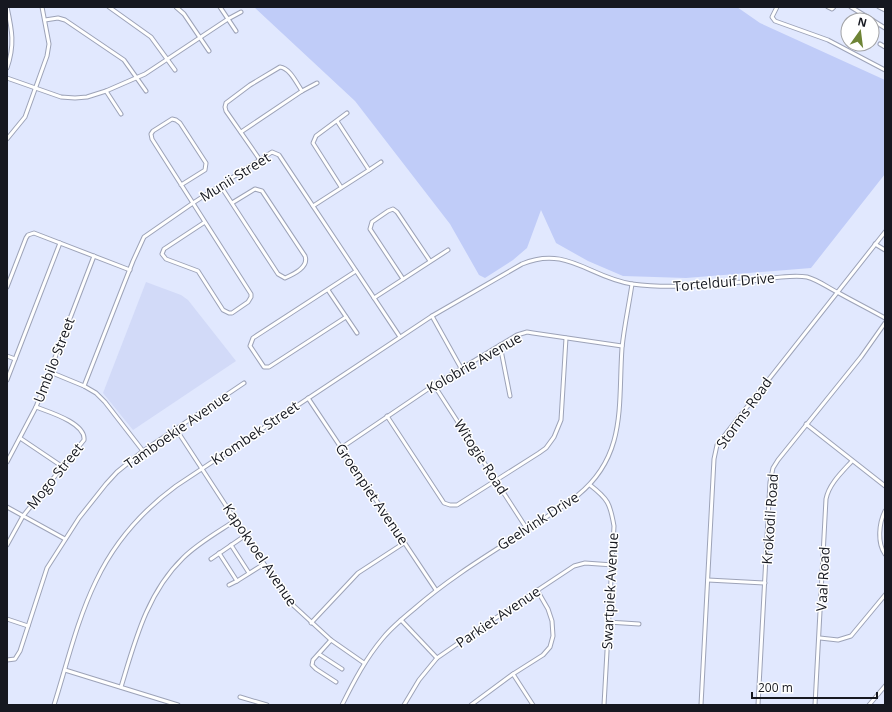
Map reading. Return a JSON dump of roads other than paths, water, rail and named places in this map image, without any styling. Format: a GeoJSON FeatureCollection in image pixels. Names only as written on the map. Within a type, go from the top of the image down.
{"type":"FeatureCollection","features":[{"type":"Feature","properties":{"kind":"street"},"geometry":{"type":"LineString","coordinates":[[7,7],[13,42],[7,68]]}},
{"type":"Feature","properties":{"kind":"street"},"geometry":{"type":"LineString","coordinates":[[7,139],[23,121],[49,50],[42,7]]}},
{"type":"Feature","properties":{"kind":"street"},"geometry":{"type":"LineString","coordinates":[[108,7],[147,34],[154,41],[175,70]]}},
{"type":"Feature","properties":{"kind":"street"},"geometry":{"type":"LineString","coordinates":[[176,7],[184,14],[208,51]]}},
{"type":"Feature","properties":{"kind":"street"},"geometry":{"type":"LineString","coordinates":[[220,7],[236,30]]}},
{"type":"Feature","properties":{"kind":"street"},"geometry":{"type":"LineString","coordinates":[[777,7],[772,17],[775,21],[832,42],[885,70]]}},
{"type":"Feature","properties":{"kind":"street"},"geometry":{"type":"LineString","coordinates":[[828,7],[834,7]]}},
{"type":"Feature","properties":{"kind":"street"},"geometry":{"type":"LineString","coordinates":[[879,7],[885,10]]}},
{"type":"Feature","properties":{"kind":"street"},"geometry":{"type":"LineString","coordinates":[[7,78],[60,97],[75,98],[106,91],[137,78],[241,12]]}},
{"type":"Feature","properties":{"kind":"street"},"geometry":{"type":"LineString","coordinates":[[45,20],[58,18],[66,20],[124,60],[146,91]]}},
{"type":"Feature","properties":{"kind":"street"},"geometry":{"type":"LineString","coordinates":[[880,44],[885,47]]}},
{"type":"Feature","properties":{"kind":"street"},"geometry":{"type":"LineString","coordinates":[[260,160],[226,111],[225,105],[228,100],[277,68],[282,67],[287,70],[302,91]]}},
{"type":"Feature","properties":{"kind":"street"},"geometry":{"type":"LineString","coordinates":[[241,132],[302,91],[317,83]]}},
{"type":"Feature","properties":{"kind":"street"},"geometry":{"type":"LineString","coordinates":[[106,91],[121,114]]}},
{"type":"Feature","properties":{"kind":"street"},"geometry":{"type":"LineString","coordinates":[[342,187],[313,141],[316,136],[337,122],[347,113]]}},
{"type":"Feature","properties":{"kind":"street"},"geometry":{"type":"LineString","coordinates":[[181,185],[205,170],[206,163],[180,123],[172,119],[153,130],[151,138],[181,185],[193,203],[205,222],[251,296],[248,302],[229,314],[223,310],[198,271],[166,259],[162,254],[164,249],[205,222]]}},
{"type":"Feature","properties":{"kind":"street"},"geometry":{"type":"LineString","coordinates":[[337,122],[369,170]]}},
{"type":"Feature","properties":{"kind":"street","name":"Munii Street"},"geometry":{"type":"LineString","coordinates":[[84,386],[144,237],[271,152],[279,155],[400,337]]}},
{"type":"Feature","properties":{"kind":"street"},"geometry":{"type":"LineString","coordinates":[[313,206],[381,162]]}},
{"type":"Feature","properties":{"kind":"street"},"geometry":{"type":"LineString","coordinates":[[220,185],[280,276],[284,278],[287,277],[304,266],[306,259],[262,191],[259,189],[254,189],[232,203]]}},
{"type":"Feature","properties":{"kind":"street"},"geometry":{"type":"LineString","coordinates":[[403,279],[370,230],[372,222],[388,211],[393,209],[397,212],[430,261]]}},
{"type":"Feature","properties":{"kind":"street","name":"Storms Road"},"geometry":{"type":"LineString","coordinates":[[700,705],[714,459],[717,445],[885,232]]}},
{"type":"Feature","properties":{"kind":"street"},"geometry":{"type":"LineString","coordinates":[[7,287],[26,238],[32,233],[130,270]]}},
{"type":"Feature","properties":{"kind":"street"},"geometry":{"type":"LineString","coordinates":[[7,380],[60,243]]}},
{"type":"Feature","properties":{"kind":"street"},"geometry":{"type":"LineString","coordinates":[[875,244],[885,250]]}},
{"type":"Feature","properties":{"kind":"street"},"geometry":{"type":"LineString","coordinates":[[374,298],[448,250]]}},
{"type":"Feature","properties":{"kind":"street","name":"Umbilo Street"},"geometry":{"type":"LineString","coordinates":[[7,462],[36,407],[94,256]]}},
{"type":"Feature","properties":{"kind":"street","name":"Tortelduif Drive"},"geometry":{"type":"LineString","coordinates":[[557,258],[576,263],[616,280],[632,284],[683,287],[799,277],[813,279],[885,318]]}},
{"type":"Feature","properties":{"kind":"street","name":"Krombek Street"},"geometry":{"type":"LineString","coordinates":[[54,705],[78,628],[90,595],[103,566],[140,517],[150,507],[176,486],[202,468],[432,316],[530,260],[557,258]]}},
{"type":"Feature","properties":{"kind":"street"},"geometry":{"type":"LineString","coordinates":[[346,317],[270,367],[264,367],[250,344],[253,338],[356,271]]}},
{"type":"Feature","properties":{"kind":"street","name":"Geelvink Drive"},"geometry":{"type":"LineString","coordinates":[[342,705],[364,663],[382,639],[401,620],[436,590],[460,573],[571,500],[590,485],[606,463],[616,439],[622,346],[632,284]]}},
{"type":"Feature","properties":{"kind":"street"},"geometry":{"type":"LineString","coordinates":[[328,290],[357,333]]}},
{"type":"Feature","properties":{"kind":"street"},"geometry":{"type":"LineString","coordinates":[[432,316],[461,368]]}},
{"type":"Feature","properties":{"kind":"street","name":"Krokodil Road"},"geometry":{"type":"LineString","coordinates":[[758,705],[772,472],[778,460],[885,324]]}},
{"type":"Feature","properties":{"kind":"street","name":"Kolobrie Avenue"},"geometry":{"type":"LineString","coordinates":[[341,448],[434,385],[517,335],[527,332],[622,346]]}},
{"type":"Feature","properties":{"kind":"street"},"geometry":{"type":"LineString","coordinates":[[387,416],[446,504],[452,506],[457,505],[546,448],[557,432],[562,414],[566,338]]}},
{"type":"Feature","properties":{"kind":"street"},"geometry":{"type":"LineString","coordinates":[[500,345],[510,396]]}},
{"type":"Feature","properties":{"kind":"street"},"geometry":{"type":"LineString","coordinates":[[7,356],[15,359]]}},
{"type":"Feature","properties":{"kind":"street"},"geometry":{"type":"LineString","coordinates":[[50,372],[84,386],[102,399],[143,451]]}},
{"type":"Feature","properties":{"kind":"street","name":"Tamboekie Avenue"},"geometry":{"type":"LineString","coordinates":[[7,660],[15,659],[18,655],[46,570],[79,518],[106,484],[117,472],[143,451],[244,383]]}},
{"type":"Feature","properties":{"kind":"street","name":"Witogie Road"},"geometry":{"type":"LineString","coordinates":[[434,385],[497,480],[527,529]]}},
{"type":"Feature","properties":{"kind":"street","name":"Groenpiet Avenue"},"geometry":{"type":"LineString","coordinates":[[308,398],[436,590]]}},
{"type":"Feature","properties":{"kind":"street","name":"Mogo Street"},"geometry":{"type":"LineString","coordinates":[[7,546],[23,516],[84,441],[84,434],[68,420],[36,407]]}},
{"type":"Feature","properties":{"kind":"street"},"geometry":{"type":"LineString","coordinates":[[806,424],[885,486]]}},
{"type":"Feature","properties":{"kind":"street","name":"Kapokvoel Avenue"},"geometry":{"type":"LineString","coordinates":[[176,429],[264,564],[294,606],[331,640],[364,663]]}},
{"type":"Feature","properties":{"kind":"street"},"geometry":{"type":"LineString","coordinates":[[20,438],[63,467]]}},
{"type":"Feature","properties":{"kind":"street","name":"Vaal Road"},"geometry":{"type":"LineString","coordinates":[[815,705],[827,494],[836,479],[852,461]]}},
{"type":"Feature","properties":{"kind":"street","name":"Swartpiek Avenue"},"geometry":{"type":"LineString","coordinates":[[590,485],[607,499],[614,526],[604,705]]}},
{"type":"Feature","properties":{"kind":"street"},"geometry":{"type":"LineString","coordinates":[[7,507],[65,539]]}},
{"type":"Feature","properties":{"kind":"street"},"geometry":{"type":"LineString","coordinates":[[885,511],[882,522],[880,543],[885,554]]}},
{"type":"Feature","properties":{"kind":"street"},"geometry":{"type":"LineString","coordinates":[[121,687],[141,625],[159,587],[184,557],[236,520]]}},
{"type":"Feature","properties":{"kind":"street"},"geometry":{"type":"LineString","coordinates":[[211,559],[246,536]]}},
{"type":"Feature","properties":{"kind":"street"},"geometry":{"type":"LineString","coordinates":[[311,623],[358,573],[404,543]]}},
{"type":"Feature","properties":{"kind":"street"},"geometry":{"type":"LineString","coordinates":[[231,546],[249,573]]}},
{"type":"Feature","properties":{"kind":"street"},"geometry":{"type":"LineString","coordinates":[[219,553],[237,581]]}},
{"type":"Feature","properties":{"kind":"street","name":"Parkiet Avenue"},"geometry":{"type":"LineString","coordinates":[[404,705],[419,680],[437,658],[479,629],[577,565],[585,563],[612,565]]}},
{"type":"Feature","properties":{"kind":"street"},"geometry":{"type":"LineString","coordinates":[[229,586],[264,564]]}},
{"type":"Feature","properties":{"kind":"street"},"geometry":{"type":"LineString","coordinates":[[708,580],[765,583]]}},
{"type":"Feature","properties":{"kind":"street"},"geometry":{"type":"LineString","coordinates":[[472,705],[512,674],[543,655],[548,650],[552,641],[553,630],[550,614],[537,590]]}},
{"type":"Feature","properties":{"kind":"street"},"geometry":{"type":"LineString","coordinates":[[820,638],[838,640],[851,636],[885,595]]}},
{"type":"Feature","properties":{"kind":"street"},"geometry":{"type":"LineString","coordinates":[[7,619],[28,626]]}},
{"type":"Feature","properties":{"kind":"street"},"geometry":{"type":"LineString","coordinates":[[401,620],[437,658]]}},
{"type":"Feature","properties":{"kind":"street"},"geometry":{"type":"LineString","coordinates":[[608,622],[639,624]]}},
{"type":"Feature","properties":{"kind":"street"},"geometry":{"type":"LineString","coordinates":[[331,640],[313,661],[312,667],[336,682]]}},
{"type":"Feature","properties":{"kind":"street"},"geometry":{"type":"LineString","coordinates":[[319,654],[342,669]]}},
{"type":"Feature","properties":{"kind":"street"},"geometry":{"type":"LineString","coordinates":[[65,670],[178,705]]}},
{"type":"Feature","properties":{"kind":"street"},"geometry":{"type":"LineString","coordinates":[[512,674],[533,705]]}},
{"type":"Feature","properties":{"kind":"street"},"geometry":{"type":"LineString","coordinates":[[869,705],[885,686]]}},
{"type":"Feature","properties":{"kind":"street"},"geometry":{"type":"LineString","coordinates":[[240,697],[255,703],[266,705]]}}]}
